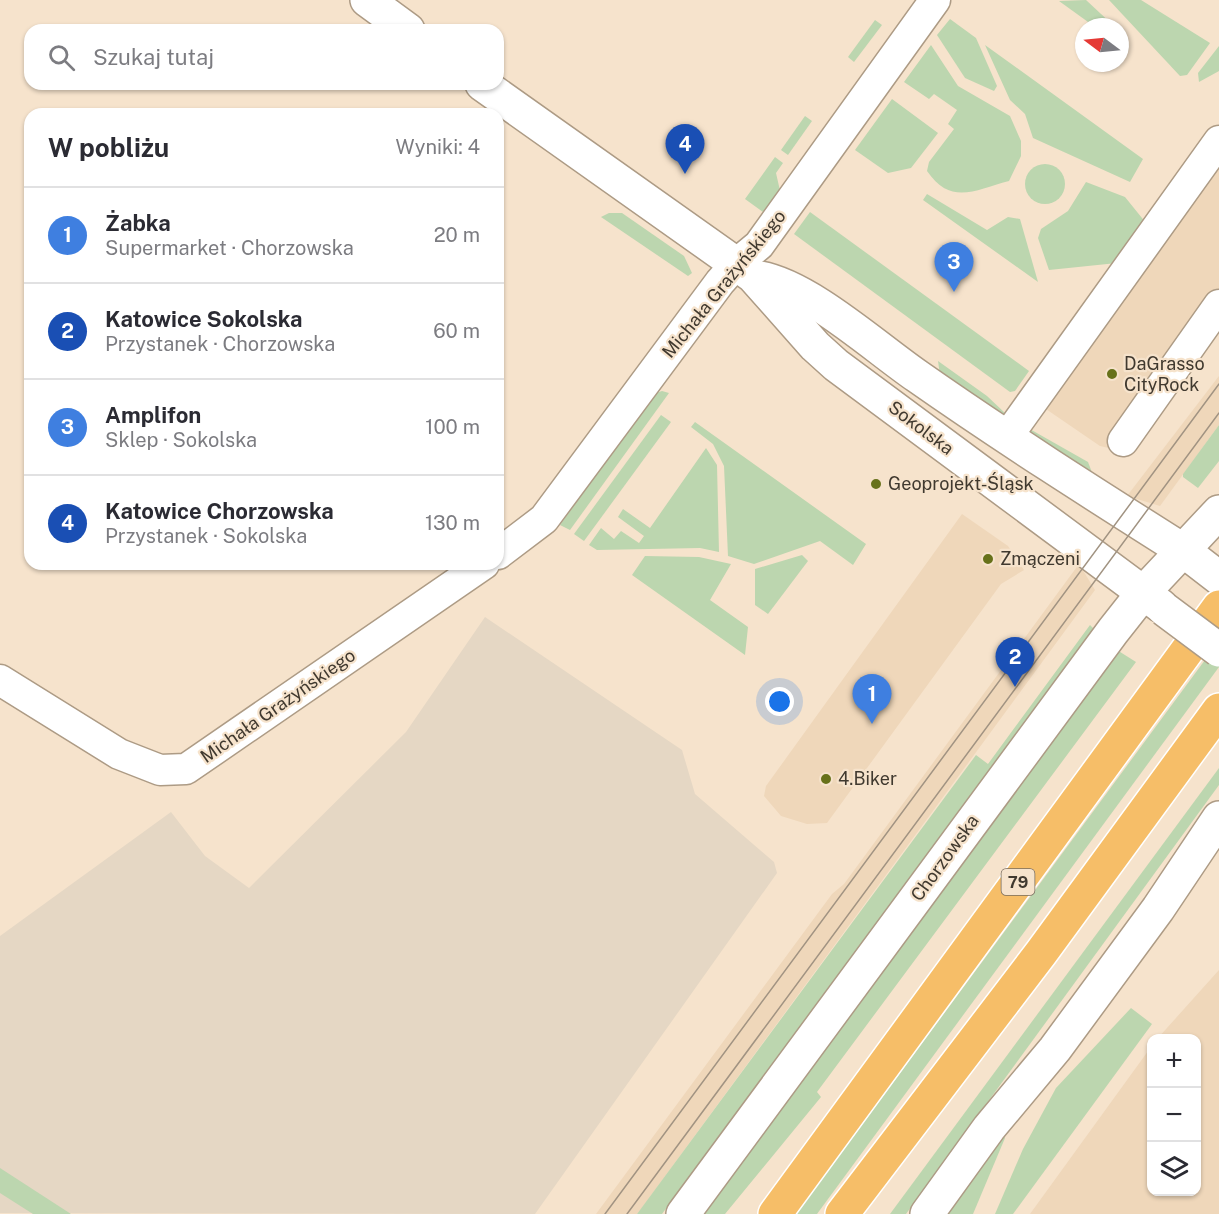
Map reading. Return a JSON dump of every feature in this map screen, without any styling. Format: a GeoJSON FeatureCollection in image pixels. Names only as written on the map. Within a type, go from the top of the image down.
{"type":"FeatureCollection","features":[{"type":"Feature","properties":{"kind":"main road","name":"79"},"geometry":{"type":"LineString","coordinates":[[775,1214],[1219,607]]}},
{"type":"Feature","properties":{"kind":"main road"},"geometry":{"type":"LineString","coordinates":[[842,1214],[1035,960],[1219,710]]}},
{"type":"Feature","properties":{"kind":"main road"},"geometry":{"type":"LineString","coordinates":[[866,1214],[1035,960]]}},
{"type":"Feature","properties":{"kind":"main road"},"geometry":{"type":"LineString","coordinates":[[759,1214],[818,1157]]}},
{"type":"Feature","properties":{"kind":"street"},"geometry":{"type":"LineString","coordinates":[[367,0],[400,24]]}},
{"type":"Feature","properties":{"kind":"street","name":"Michała Grażyńskiego"},"geometry":{"type":"LineString","coordinates":[[504,549],[544,519],[744,270],[759,245],[935,0]]}},
{"type":"Feature","properties":{"kind":"street","name":"Sokolska"},"geometry":{"type":"LineString","coordinates":[[490,90],[744,270],[815,346],[836,365],[1219,650]]}},
{"type":"Feature","properties":{"kind":"street"},"geometry":{"type":"LineString","coordinates":[[1007,437],[1219,141]]}},
{"type":"Feature","properties":{"kind":"street","name":"Sokolska"},"geometry":{"type":"LineString","coordinates":[[744,270],[774,280],[820,306],[1007,437],[1200,564]]}},
{"type":"Feature","properties":{"kind":"street"},"geometry":{"type":"LineString","coordinates":[[1123,441],[1219,305]]}},
{"type":"Feature","properties":{"kind":"street","name":"Chorzowska"},"geometry":{"type":"LineString","coordinates":[[683,1214],[1105,641],[1200,564],[1219,512]]}},
{"type":"Feature","properties":{"kind":"street","name":"Michała Grażyńskiego"},"geometry":{"type":"LineString","coordinates":[[0,680],[118,754],[160,770],[186,769],[475,570]]}},
{"type":"Feature","properties":{"kind":"street"},"geometry":{"type":"LineString","coordinates":[[927,1214],[989,1128],[1055,1049],[1158,909],[1219,818]]}},
{"type":"Feature","properties":{"kind":"street"},"geometry":{"type":"LineString","coordinates":[[1158,909],[1219,839]]}},
{"type":"Feature","properties":{"kind":"shaded area"},"geometry":{"type":"Polygon","coordinates":[[[1219,163],[1219,314],[1113,449],[1100,446],[1043,407],[1219,163]]]}},
{"type":"Feature","properties":{"kind":"shaded area"},"geometry":{"type":"Polygon","coordinates":[[[1219,376],[1219,425],[1160,506],[1127,496],[1219,376]]]}},
{"type":"Feature","properties":{"kind":"shaded area"},"geometry":{"type":"Polygon","coordinates":[[[962,514],[1008,546],[1024,570],[1001,584],[827,823],[807,824],[781,816],[764,796],[766,786],[962,514]]]}},
{"type":"Feature","properties":{"kind":"shaded area"},"geometry":{"type":"Polygon","coordinates":[[[1079,564],[1095,590],[641,1209],[637,1214],[596,1214],[832,894],[844,884],[1079,564]]]}},
{"type":"Feature","properties":{"kind":"shaded area"},"geometry":{"type":"Polygon","coordinates":[[[485,617],[682,750],[695,794],[774,862],[777,873],[535,1214],[0,1213],[0,936],[171,812],[205,856],[249,888],[406,732],[485,617]]]}},
{"type":"Feature","properties":{"kind":"shaded area"},"geometry":{"type":"Polygon","coordinates":[[[1219,970],[1219,1214],[1030,1214],[1147,1053],[1147,1196],[1201,1196],[1201,1034],[1162,1034],[1219,970]]]}},
{"type":"Feature","properties":{"kind":"green space"},"geometry":{"type":"Polygon","coordinates":[[[1086,0],[1105,18],[1083,18],[1059,1],[1086,0]]]}},
{"type":"Feature","properties":{"kind":"green space"},"geometry":{"type":"Polygon","coordinates":[[[1109,0],[1141,0],[1210,43],[1187,75],[1180,76],[1129,21],[1129,18],[1126,18],[1109,0]]]}},
{"type":"Feature","properties":{"kind":"green space"},"geometry":{"type":"Polygon","coordinates":[[[950,19],[976,38],[997,86],[994,91],[965,78],[937,35],[950,19]]]}},
{"type":"Feature","properties":{"kind":"green space"},"geometry":{"type":"Polygon","coordinates":[[[875,20],[882,25],[854,62],[848,57],[875,20]]]}},
{"type":"Feature","properties":{"kind":"green space"},"geometry":{"type":"Polygon","coordinates":[[[931,45],[958,86],[1010,116],[1021,141],[1021,156],[1009,181],[974,191],[955,192],[945,189],[927,171],[929,162],[954,129],[948,124],[957,110],[934,94],[929,99],[904,82],[931,45]]]}},
{"type":"Feature","properties":{"kind":"green space"},"geometry":{"type":"Polygon","coordinates":[[[985,45],[1143,159],[1130,182],[1033,138],[1025,114],[1010,100],[985,45]]]}},
{"type":"Feature","properties":{"kind":"green space"},"geometry":{"type":"Polygon","coordinates":[[[1219,46],[1219,71],[1199,82],[1198,73],[1219,46]]]}},
{"type":"Feature","properties":{"kind":"green space"},"geometry":{"type":"Polygon","coordinates":[[[892,99],[938,133],[911,168],[888,173],[855,150],[892,99]]]}},
{"type":"Feature","properties":{"kind":"green space"},"geometry":{"type":"Polygon","coordinates":[[[805,116],[812,121],[788,155],[781,150],[805,116]]]}},
{"type":"Feature","properties":{"kind":"green space"},"geometry":{"type":"Polygon","coordinates":[[[775,157],[783,163],[776,173],[781,195],[767,215],[745,199],[775,157]]]}},
{"type":"Feature","properties":{"kind":"green space"},"geometry":{"type":"Polygon","coordinates":[[[1045,164],[1053,165],[1059,170],[1064,176],[1064,192],[1059,198],[1053,203],[1045,204],[1037,203],[1031,198],[1026,192],[1025,184],[1026,176],[1031,170],[1037,165],[1045,164]]]}},
{"type":"Feature","properties":{"kind":"green space"},"geometry":{"type":"Polygon","coordinates":[[[1086,182],[1125,197],[1146,223],[1117,263],[1049,270],[1038,238],[1041,229],[1068,211],[1086,182]]]}},
{"type":"Feature","properties":{"kind":"green space"},"geometry":{"type":"Polygon","coordinates":[[[927,194],[987,230],[1008,217],[1020,219],[1038,282],[923,200],[927,194]]]}},
{"type":"Feature","properties":{"kind":"green space"},"geometry":{"type":"Polygon","coordinates":[[[810,212],[1029,371],[1015,391],[1010,392],[794,234],[810,212]]]}},
{"type":"Feature","properties":{"kind":"green space"},"geometry":{"type":"Polygon","coordinates":[[[609,213],[622,213],[684,256],[692,273],[688,276],[601,217],[609,213]]]}},
{"type":"Feature","properties":{"kind":"green space"},"geometry":{"type":"Polygon","coordinates":[[[938,361],[987,396],[1006,414],[1001,415],[940,375],[938,361]]]}},
{"type":"Feature","properties":{"kind":"green space"},"geometry":{"type":"Polygon","coordinates":[[[662,391],[669,393],[570,530],[560,525],[653,394],[662,391]]]}},
{"type":"Feature","properties":{"kind":"green space"},"geometry":{"type":"Polygon","coordinates":[[[661,415],[671,422],[584,541],[574,534],[661,415]]]}},
{"type":"Feature","properties":{"kind":"green space"},"geometry":{"type":"Polygon","coordinates":[[[695,422],[866,544],[853,565],[820,541],[754,564],[728,556],[724,466],[713,444],[691,427],[695,422]]]}},
{"type":"Feature","properties":{"kind":"green space"},"geometry":{"type":"Polygon","coordinates":[[[1219,425],[1219,461],[1198,488],[1183,477],[1183,474],[1219,425]]]}},
{"type":"Feature","properties":{"kind":"green space"},"geometry":{"type":"Polygon","coordinates":[[[1028,428],[1088,462],[1093,475],[1029,434],[1028,428]]]}},
{"type":"Feature","properties":{"kind":"green space"},"geometry":{"type":"Polygon","coordinates":[[[706,448],[717,465],[719,552],[700,548],[597,550],[589,545],[601,528],[614,539],[621,531],[639,543],[644,536],[618,517],[623,509],[650,528],[706,448]]]}},
{"type":"Feature","properties":{"kind":"green space"},"geometry":{"type":"Polygon","coordinates":[[[802,555],[808,561],[768,614],[755,605],[755,569],[802,555]]]}},
{"type":"Feature","properties":{"kind":"green space"},"geometry":{"type":"Polygon","coordinates":[[[645,556],[699,557],[731,564],[710,600],[748,627],[745,655],[632,575],[645,556]]]}},
{"type":"Feature","properties":{"kind":"green space"},"geometry":{"type":"Polygon","coordinates":[[[1090,625],[1093,628],[1092,632],[662,1214],[637,1214],[976,755],[988,764],[1090,625]]]}},
{"type":"Feature","properties":{"kind":"green space"},"geometry":{"type":"Polygon","coordinates":[[[1219,641],[1219,667],[817,1214],[796,1214],[1219,641]]]}},
{"type":"Feature","properties":{"kind":"green space"},"geometry":{"type":"Polygon","coordinates":[[[1117,650],[1136,662],[817,1092],[821,1097],[725,1214],[701,1214],[1117,650]]]}},
{"type":"Feature","properties":{"kind":"green space"},"geometry":{"type":"Polygon","coordinates":[[[1219,768],[1219,785],[906,1214],[890,1214],[1219,768]]]}},
{"type":"Feature","properties":{"kind":"green space"},"geometry":{"type":"Polygon","coordinates":[[[1131,1008],[1152,1024],[1013,1214],[995,1214],[1023,1149],[1056,1088],[1131,1008]]]}},
{"type":"Feature","properties":{"kind":"green space"},"geometry":{"type":"Polygon","coordinates":[[[1003,1135],[1005,1138],[973,1214],[944,1214],[1003,1135]]]}},
{"type":"Feature","properties":{"kind":"green space"},"geometry":{"type":"Polygon","coordinates":[[[0,1168],[71,1214],[33,1214],[0,1193],[0,1168]]]}},
{"type":"Feature","properties":{"kind":"tram line"},"geometry":{"type":"LineString","coordinates":[[605,1214],[1219,384]]}},
{"type":"Feature","properties":{"kind":"tram line"},"geometry":{"type":"LineString","coordinates":[[627,1214],[1219,413]]}},
{"type":"Feature","properties":{"kind":"place","name":"Katowice Chorzowska"},"geometry":{"type":"Point","coordinates":[685,174]}},
{"type":"Feature","properties":{"kind":"place","name":"Amplifon"},"geometry":{"type":"Point","coordinates":[954,292]}},
{"type":"Feature","properties":{"kind":"place","name":"DaGrasso CityRock"},"geometry":{"type":"Point","coordinates":[1112,374]}},
{"type":"Feature","properties":{"kind":"place","name":"Geoprojekt-Śląsk"},"geometry":{"type":"Point","coordinates":[876,484]}},
{"type":"Feature","properties":{"kind":"place","name":"Zmączeni"},"geometry":{"type":"Point","coordinates":[988,559]}},
{"type":"Feature","properties":{"kind":"place","name":"Katowice Sokolska"},"geometry":{"type":"Point","coordinates":[1015,687]}},
{"type":"Feature","properties":{"kind":"place","name":"Żabka"},"geometry":{"type":"Point","coordinates":[872,724]}},
{"type":"Feature","properties":{"kind":"place","name":"4.Biker"},"geometry":{"type":"Point","coordinates":[826,779]}}]}
